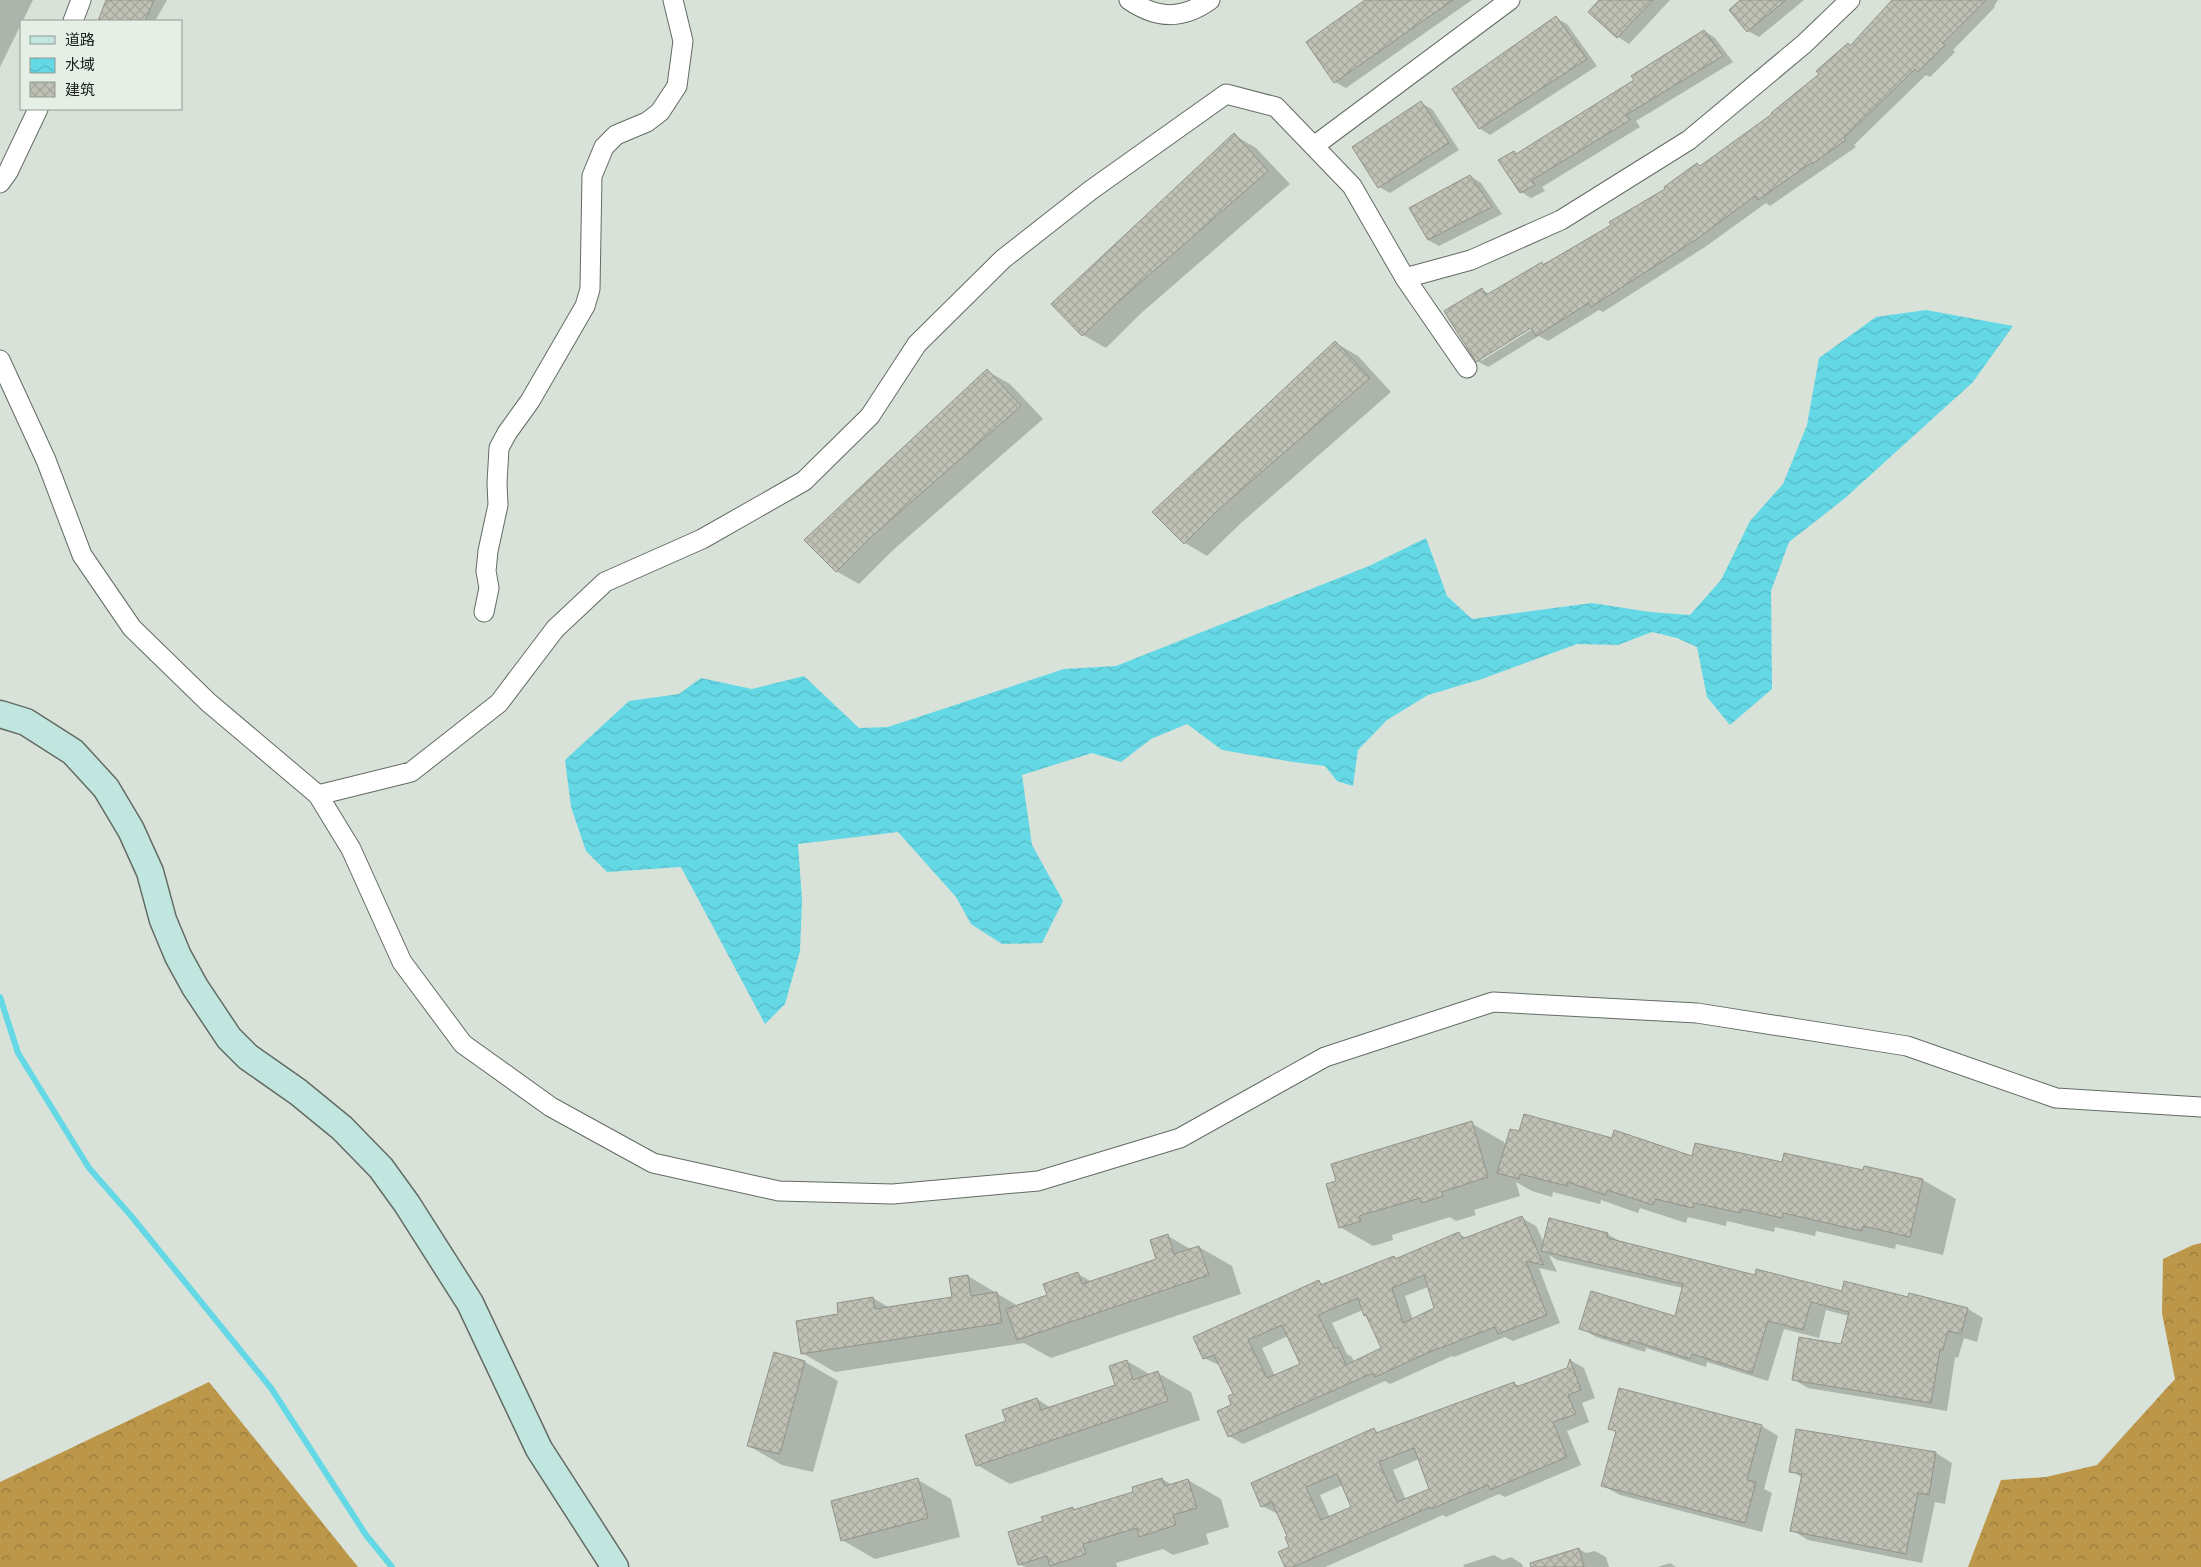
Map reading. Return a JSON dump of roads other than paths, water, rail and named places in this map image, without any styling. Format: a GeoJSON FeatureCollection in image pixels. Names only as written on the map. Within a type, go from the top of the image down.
{"type":"FeatureCollection","features":[{"type":"Feature","properties":{"kind":"street"},"geometry":{"type":"LineString","coordinates":[[73,20],[81,0]]}},
{"type":"Feature","properties":{"kind":"street"},"geometry":{"type":"LineString","coordinates":[[484,612],[489,588],[486,571],[488,551],[498,505],[497,483],[500,448],[507,433],[530,401],[585,306],[590,288],[592,176],[598,159],[604,147],[616,135],[646,122],[660,112],[677,86],[683,41],[673,0]]}},
{"type":"Feature","properties":{"kind":"street"},"geometry":{"type":"LineString","coordinates":[[1129,0],[1142,9],[1160,15],[1196,10],[1210,0]]}},
{"type":"Feature","properties":{"kind":"street"},"geometry":{"type":"LineString","coordinates":[[1314,146],[1510,0]]}},
{"type":"Feature","properties":{"kind":"street"},"geometry":{"type":"LineString","coordinates":[[1405,278],[1471,260],[1561,220],[1689,140],[1804,44],[1850,0]]}},
{"type":"Feature","properties":{"kind":"street"},"geometry":{"type":"LineString","coordinates":[[318,795],[411,772],[499,703],[555,629],[606,582],[702,539],[804,480],[870,416],[917,344],[1003,259],[1091,190],[1226,94],[1276,107],[1352,186],[1405,278],[1467,368]]}},
{"type":"Feature","properties":{"kind":"street"},"geometry":{"type":"LineString","coordinates":[[0,182],[8,172],[38,110]]}},
{"type":"Feature","properties":{"kind":"street"},"geometry":{"type":"LineString","coordinates":[[0,360],[46,460],[82,555],[132,628],[208,702],[318,795],[350,849],[402,962],[463,1044],[551,1107],[653,1163],[780,1191],[893,1194],[1038,1181],[1180,1138],[1325,1057],[1493,1002],[1697,1012],[1907,1046],[2056,1098],[2201,1107]]}},
{"type":"Feature","properties":{"kind":"street"},"geometry":{"type":"LineString","coordinates":[[0,714],[26,722],[73,752],[106,788],[131,830],[146,864],[163,920],[178,956],[195,987],[229,1038],[248,1056],[298,1092],[342,1128],[381,1168],[407,1204],[470,1303],[539,1449],[615,1567]]}},
{"type":"Feature","properties":{"kind":"water"},"geometry":{"type":"Polygon","coordinates":[[[1926,310],[2013,326],[1973,382],[1844,499],[1789,542],[1771,591],[1772,689],[1730,725],[1707,697],[1697,647],[1677,638],[1652,632],[1618,645],[1577,644],[1482,679],[1428,695],[1387,720],[1358,750],[1353,786],[1337,781],[1325,766],[1222,750],[1187,724],[1151,739],[1121,762],[1092,753],[1022,775],[1032,845],[1063,901],[1042,943],[1002,944],[971,924],[956,897],[898,832],[798,844],[802,900],[800,951],[785,1004],[765,1024],[681,867],[607,872],[586,851],[571,807],[565,760],[629,701],[679,694],[701,678],[752,689],[804,676],[859,728],[888,727],[1064,669],[1116,666],[1369,566],[1426,538],[1447,596],[1472,619],[1592,603],[1650,612],[1690,615],[1721,580],[1750,521],[1783,484],[1807,425],[1819,358],[1876,317],[1926,310]]]}},
{"type":"Feature","properties":{"kind":"waterway"},"geometry":{"type":"LineString","coordinates":[[0,997],[18,1053],[89,1168],[132,1217],[271,1388],[366,1535],[392,1567]]}}]}
